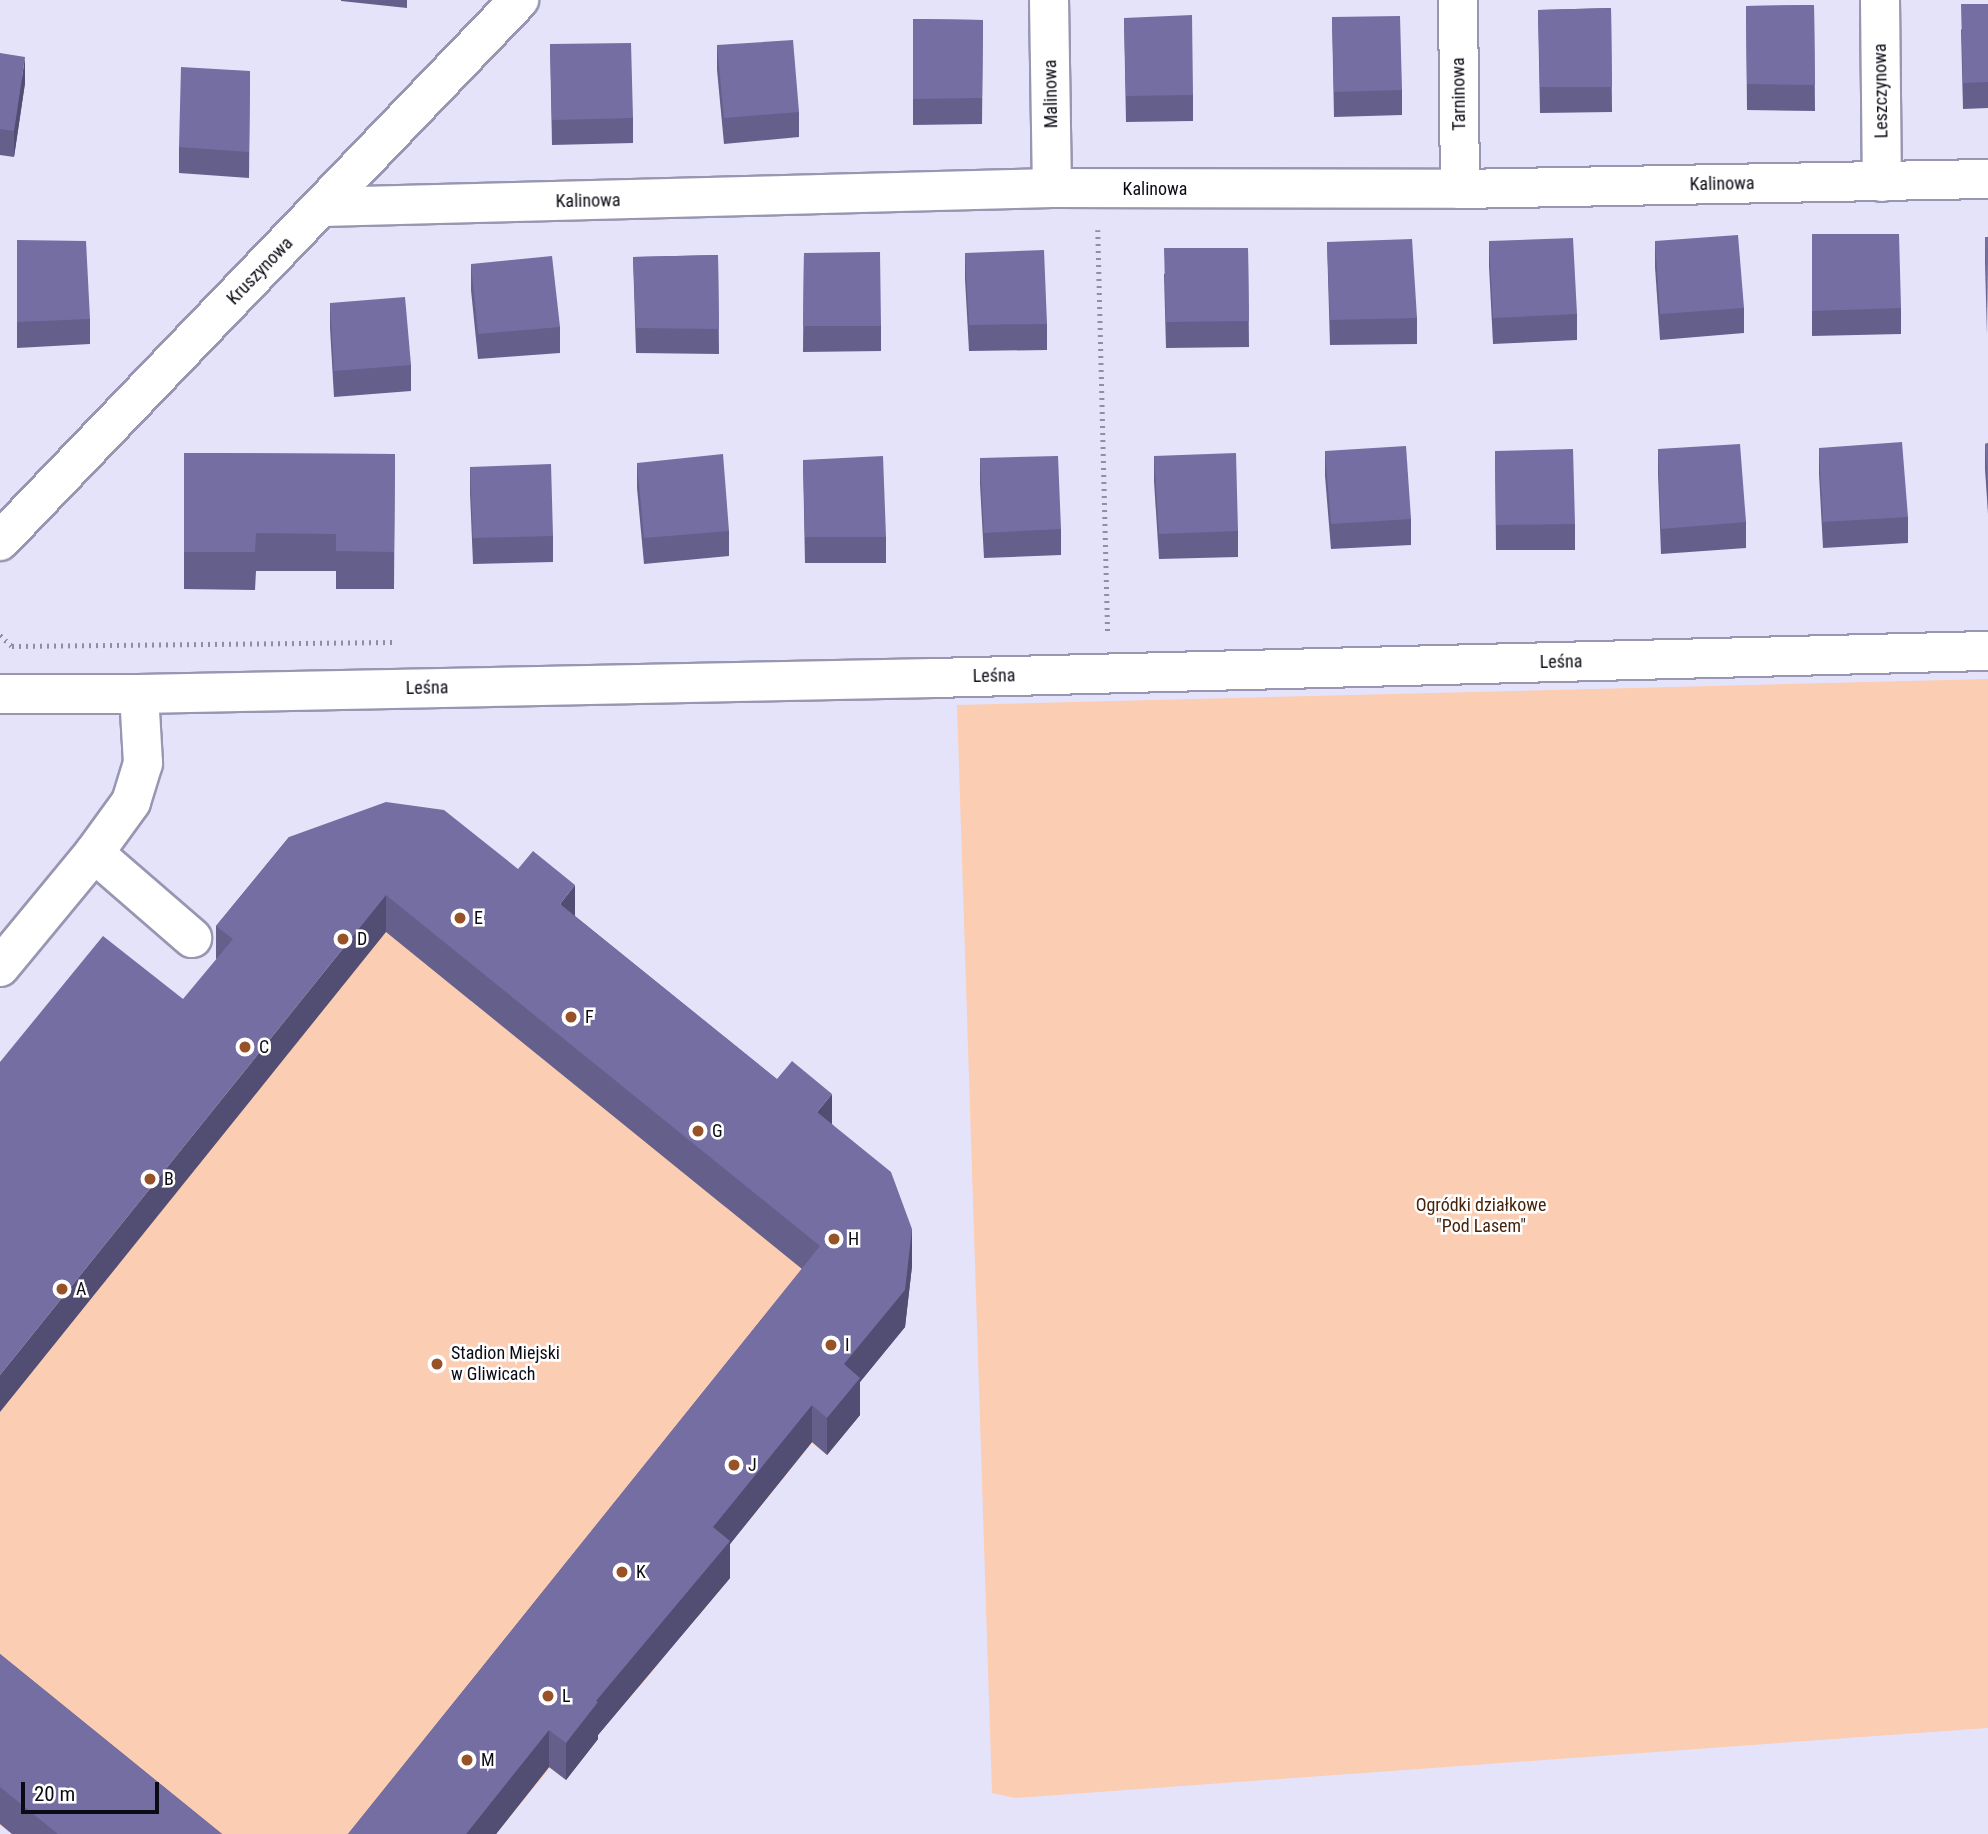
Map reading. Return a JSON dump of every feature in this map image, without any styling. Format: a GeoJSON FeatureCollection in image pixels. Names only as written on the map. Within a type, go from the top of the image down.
{"type":"FeatureCollection","features":[{"type":"Feature","properties":{"kind":"street","name":"Kruszynowa"},"geometry":{"type":"LineString","coordinates":[[0,541],[519,0]]}},
{"type":"Feature","properties":{"kind":"street","name":"Malinowa"},"geometry":{"type":"LineString","coordinates":[[1049,0],[1052,188]]}},
{"type":"Feature","properties":{"kind":"street","name":"Tarninowa"},"geometry":{"type":"LineString","coordinates":[[1458,0],[1460,189]]}},
{"type":"Feature","properties":{"kind":"street","name":"Leszczynowa"},"geometry":{"type":"LineString","coordinates":[[1880,0],[1882,182]]}},
{"type":"Feature","properties":{"kind":"street","name":"Kalinowa"},"geometry":{"type":"LineString","coordinates":[[322,207],[1052,188],[1460,189],[1988,179]]}},
{"type":"Feature","properties":{"kind":"street","name":"Leśna"},"geometry":{"type":"LineString","coordinates":[[0,694],[139,694],[1988,651]]}},
{"type":"Feature","properties":{"kind":"street"},"geometry":{"type":"LineString","coordinates":[[0,967],[94,853],[131,802],[143,763],[139,694]]}},
{"type":"Feature","properties":{"kind":"street"},"geometry":{"type":"LineString","coordinates":[[94,853],[192,938]]}},
{"type":"Feature","properties":{"kind":"path"},"geometry":{"type":"LineString","coordinates":[[1098,224],[1109,673]]}},
{"type":"Feature","properties":{"kind":"path"},"geometry":{"type":"LineString","coordinates":[[0,635],[12,646],[403,642]]}},
{"type":"Feature","properties":{"kind":"green space","name":"Ogródki działkowe \"Pod Lasem\""},"geometry":{"type":"Polygon","coordinates":[[[1988,679],[1988,1728],[1015,1798],[992,1793],[957,705],[1988,679]]]}},
{"type":"Feature","properties":{"kind":"green space","name":"Stadion Miejski w Gliwicach"},"geometry":{"type":"Polygon","coordinates":[[[326,861],[891,1209],[912,1266],[905,1327],[844,1401],[860,1415],[827,1455],[812,1443],[714,1564],[730,1578],[696,1619],[681,1607],[667,1653],[647,1678],[626,1702],[613,1691],[583,1726],[598,1739],[566,1780],[550,1768],[496,1834],[12,1834],[0,1825],[0,1099],[183,1036],[326,861]]]}},
{"type":"Feature","properties":{"kind":"building"},"geometry":{"type":"Polygon","coordinates":[[[1961,4],[1988,4],[1988,82],[1963,83],[1961,4]]]}},
{"type":"Feature","properties":{"kind":"building"},"geometry":{"type":"Polygon","coordinates":[[[1814,5],[1815,85],[1747,84],[1746,6],[1814,5]]]}},
{"type":"Feature","properties":{"kind":"building"},"geometry":{"type":"Polygon","coordinates":[[[1611,8],[1612,87],[1540,87],[1538,10],[1611,8]]]}},
{"type":"Feature","properties":{"kind":"building"},"geometry":{"type":"Polygon","coordinates":[[[1192,15],[1193,95],[1126,96],[1124,18],[1192,15]]]}},
{"type":"Feature","properties":{"kind":"building"},"geometry":{"type":"Polygon","coordinates":[[[1400,16],[1402,90],[1334,92],[1332,17],[1400,16]]]}},
{"type":"Feature","properties":{"kind":"building"},"geometry":{"type":"Polygon","coordinates":[[[913,19],[983,20],[982,98],[913,99],[913,19]]]}},
{"type":"Feature","properties":{"kind":"building"},"geometry":{"type":"Polygon","coordinates":[[[793,40],[799,112],[724,118],[717,45],[793,40]]]}},
{"type":"Feature","properties":{"kind":"building"},"geometry":{"type":"Polygon","coordinates":[[[631,43],[633,118],[552,120],[550,44],[631,43]]]}},
{"type":"Feature","properties":{"kind":"building"},"geometry":{"type":"Polygon","coordinates":[[[0,53],[25,57],[14,131],[0,129],[0,53]]]}},
{"type":"Feature","properties":{"kind":"building"},"geometry":{"type":"Polygon","coordinates":[[[181,67],[250,71],[249,152],[179,147],[181,67]]]}},
{"type":"Feature","properties":{"kind":"building"},"geometry":{"type":"Polygon","coordinates":[[[1812,234],[1899,234],[1901,308],[1812,311],[1812,234]]]}},
{"type":"Feature","properties":{"kind":"building"},"geometry":{"type":"Polygon","coordinates":[[[1738,235],[1744,308],[1660,314],[1655,241],[1738,235]]]}},
{"type":"Feature","properties":{"kind":"building"},"geometry":{"type":"Polygon","coordinates":[[[1985,237],[1988,237],[1987,309],[1985,237]]]}},
{"type":"Feature","properties":{"kind":"building"},"geometry":{"type":"Polygon","coordinates":[[[1573,238],[1577,314],[1493,318],[1489,241],[1573,238]]]}},
{"type":"Feature","properties":{"kind":"building"},"geometry":{"type":"Polygon","coordinates":[[[1412,239],[1417,318],[1330,320],[1327,242],[1412,239]]]}},
{"type":"Feature","properties":{"kind":"building"},"geometry":{"type":"Polygon","coordinates":[[[17,240],[86,241],[90,319],[17,322],[17,240]]]}},
{"type":"Feature","properties":{"kind":"building"},"geometry":{"type":"Polygon","coordinates":[[[1164,248],[1248,248],[1249,321],[1166,322],[1164,248]]]}},
{"type":"Feature","properties":{"kind":"building"},"geometry":{"type":"Polygon","coordinates":[[[1044,250],[1047,324],[969,325],[965,253],[1044,250]]]}},
{"type":"Feature","properties":{"kind":"building"},"geometry":{"type":"Polygon","coordinates":[[[880,252],[881,326],[803,326],[804,253],[880,252]]]}},
{"type":"Feature","properties":{"kind":"building"},"geometry":{"type":"Polygon","coordinates":[[[718,255],[719,329],[636,328],[633,257],[718,255]]]}},
{"type":"Feature","properties":{"kind":"building"},"geometry":{"type":"Polygon","coordinates":[[[552,256],[560,327],[478,334],[471,264],[552,256]]]}},
{"type":"Feature","properties":{"kind":"building"},"geometry":{"type":"Polygon","coordinates":[[[405,297],[411,365],[334,371],[330,303],[405,297]]]}},
{"type":"Feature","properties":{"kind":"building"},"geometry":{"type":"Polygon","coordinates":[[[1902,442],[1908,517],[1823,522],[1819,448],[1902,442]]]}},
{"type":"Feature","properties":{"kind":"building"},"geometry":{"type":"Polygon","coordinates":[[[1988,443],[1988,488],[1985,444],[1988,443]]]}},
{"type":"Feature","properties":{"kind":"building"},"geometry":{"type":"Polygon","coordinates":[[[1740,444],[1746,522],[1661,529],[1658,449],[1740,444]]]}},
{"type":"Feature","properties":{"kind":"building"},"geometry":{"type":"Polygon","coordinates":[[[1406,446],[1411,519],[1331,524],[1325,451],[1406,446]]]}},
{"type":"Feature","properties":{"kind":"building"},"geometry":{"type":"Polygon","coordinates":[[[1573,449],[1575,524],[1496,525],[1495,451],[1573,449]]]}},
{"type":"Feature","properties":{"kind":"building"},"geometry":{"type":"Polygon","coordinates":[[[184,453],[395,454],[394,552],[336,551],[336,534],[256,533],[255,552],[184,552],[184,453]]]}},
{"type":"Feature","properties":{"kind":"building"},"geometry":{"type":"Polygon","coordinates":[[[1236,453],[1238,531],[1159,534],[1154,456],[1236,453]]]}},
{"type":"Feature","properties":{"kind":"building"},"geometry":{"type":"Polygon","coordinates":[[[723,454],[729,531],[644,538],[637,463],[723,454]]]}},
{"type":"Feature","properties":{"kind":"building"},"geometry":{"type":"Polygon","coordinates":[[[883,456],[886,537],[805,537],[803,460],[883,456]]]}},
{"type":"Feature","properties":{"kind":"building"},"geometry":{"type":"Polygon","coordinates":[[[1058,456],[1061,529],[984,533],[980,458],[1058,456]]]}},
{"type":"Feature","properties":{"kind":"building"},"geometry":{"type":"Polygon","coordinates":[[[551,464],[553,536],[473,538],[470,467],[551,464]]]}},
{"type":"Feature","properties":{"kind":"building"},"geometry":{"type":"Polygon","coordinates":[[[386,802],[444,810],[518,869],[533,851],[575,885],[560,904],[777,1079],[792,1061],[832,1094],[817,1112],[891,1172],[912,1229],[905,1290],[844,1364],[860,1378],[827,1418],[812,1405],[713,1527],[730,1541],[596,1701],[598,1702],[566,1743],[549,1730],[466,1834],[348,1834],[820,1246],[386,895],[0,1375],[0,1062],[103,936],[183,999],[233,939],[216,926],[289,837],[386,802]]]}},
{"type":"Feature","properties":{"kind":"building"},"geometry":{"type":"Polygon","coordinates":[[[0,1654],[222,1834],[58,1834],[0,1787],[0,1654]]]}},
{"type":"Feature","properties":{"kind":"place","name":"E"},"geometry":{"type":"Point","coordinates":[460,918]}},
{"type":"Feature","properties":{"kind":"place","name":"D"},"geometry":{"type":"Point","coordinates":[343,939]}},
{"type":"Feature","properties":{"kind":"place","name":"F"},"geometry":{"type":"Point","coordinates":[571,1017]}},
{"type":"Feature","properties":{"kind":"place","name":"C"},"geometry":{"type":"Point","coordinates":[245,1047]}},
{"type":"Feature","properties":{"kind":"place","name":"G"},"geometry":{"type":"Point","coordinates":[698,1131]}},
{"type":"Feature","properties":{"kind":"place","name":"B"},"geometry":{"type":"Point","coordinates":[150,1179]}},
{"type":"Feature","properties":{"kind":"place","name":"H"},"geometry":{"type":"Point","coordinates":[834,1239]}},
{"type":"Feature","properties":{"kind":"place","name":"A"},"geometry":{"type":"Point","coordinates":[62,1289]}},
{"type":"Feature","properties":{"kind":"place","name":"I"},"geometry":{"type":"Point","coordinates":[831,1345]}},
{"type":"Feature","properties":{"kind":"place","name":"Stadion Miejski w Gliwicach"},"geometry":{"type":"Point","coordinates":[437,1364]}},
{"type":"Feature","properties":{"kind":"place","name":"J"},"geometry":{"type":"Point","coordinates":[734,1465]}},
{"type":"Feature","properties":{"kind":"place","name":"K"},"geometry":{"type":"Point","coordinates":[622,1572]}},
{"type":"Feature","properties":{"kind":"place","name":"L"},"geometry":{"type":"Point","coordinates":[548,1696]}},
{"type":"Feature","properties":{"kind":"place","name":"M"},"geometry":{"type":"Point","coordinates":[467,1760]}}]}
